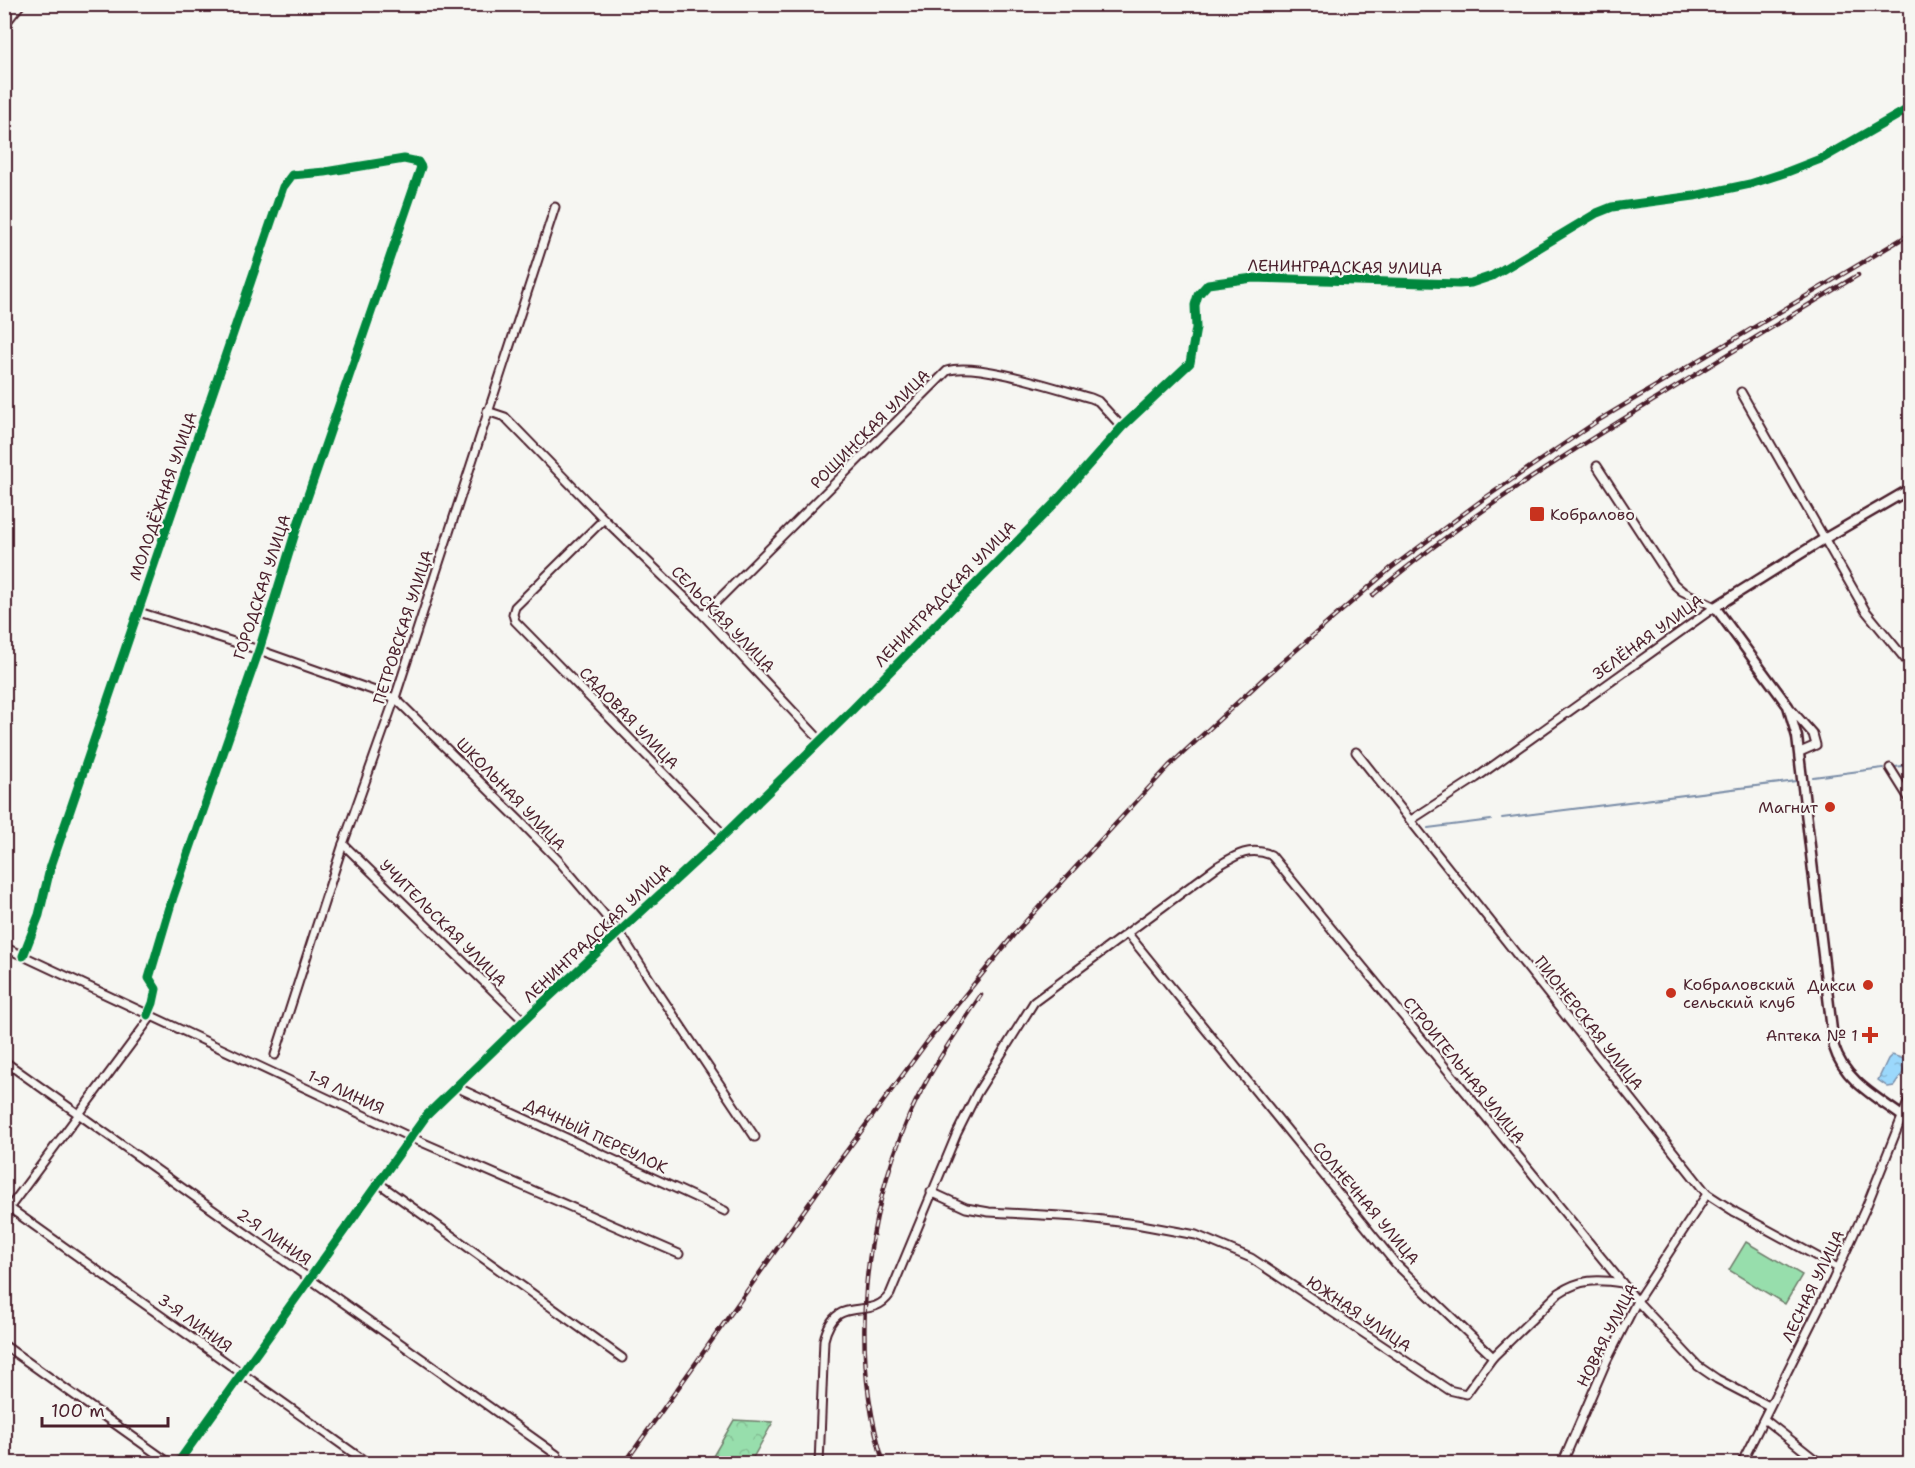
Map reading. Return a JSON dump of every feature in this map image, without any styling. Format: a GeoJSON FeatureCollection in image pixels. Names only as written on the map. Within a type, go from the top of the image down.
{"type":"FeatureCollection","features":[{"type":"Feature","properties":{"kind":"street"},"geometry":{"type":"LineString","coordinates":[[5,22],[21,4]]}},
{"type":"Feature","properties":{"kind":"street","name":"ЛЕНИНГРАДСКАЯ УЛИЦА"},"geometry":{"type":"LineString","coordinates":[[177,1464],[426,1116],[853,710],[1053,505],[1122,427],[1190,363],[1196,328],[1195,305],[1198,294],[1208,284],[1253,278],[1446,284],[1482,280],[1597,213],[1612,207],[1696,196],[1739,187],[1787,172],[1823,158],[1911,108]]}},
{"type":"Feature","properties":{"kind":"street","name":"МОЛОДЁЖНАЯ УЛИЦА"},"geometry":{"type":"LineString","coordinates":[[23,956],[39,915],[50,869],[140,612],[283,187],[292,175],[404,159],[418,162],[421,167]]}},
{"type":"Feature","properties":{"kind":"street","name":"ГОРОДСКАЯ УЛИЦА"},"geometry":{"type":"LineString","coordinates":[[150,1016],[156,989],[148,978],[259,650],[295,533],[421,167]]}},
{"type":"Feature","properties":{"kind":"street","name":"ПЕТРОВСКАЯ УЛИЦА"},"geometry":{"type":"LineString","coordinates":[[275,1055],[343,844],[395,698],[555,207]]}},
{"type":"Feature","properties":{"kind":"street","name":"РОЩИНСКАЯ УЛИЦА"},"geometry":{"type":"LineString","coordinates":[[703,615],[947,371],[956,368],[976,368],[1091,398],[1098,401],[1122,427]]}},
{"type":"Feature","properties":{"kind":"street"},"geometry":{"type":"LineString","coordinates":[[1741,392],[1865,610],[1911,665]]}},
{"type":"Feature","properties":{"kind":"street","name":"СЕЛЬСКАЯ УЛИЦА"},"geometry":{"type":"LineString","coordinates":[[487,411],[505,417],[604,519],[703,615],[820,740]]}},
{"type":"Feature","properties":{"kind":"street"},"geometry":{"type":"LineString","coordinates":[[1597,466],[1674,584],[1682,591],[1715,607],[1788,706],[1813,734],[1816,745],[1800,752]]}},
{"type":"Feature","properties":{"kind":"street","name":"ЗЕЛЁНАЯ УЛИЦА"},"geometry":{"type":"LineString","coordinates":[[1411,820],[1476,778],[1715,607],[1824,539],[1911,489]]}},
{"type":"Feature","properties":{"kind":"street","name":"САДОВАЯ УЛИЦА"},"geometry":{"type":"LineString","coordinates":[[604,519],[515,607],[514,618],[724,835]]}},
{"type":"Feature","properties":{"kind":"street","name":"ШКОЛЬНАЯ УЛИЦА"},"geometry":{"type":"LineString","coordinates":[[140,612],[259,650],[395,698],[528,829],[620,933],[755,1137]]}},
{"type":"Feature","properties":{"kind":"street"},"geometry":{"type":"LineString","coordinates":[[1788,706],[1800,752],[1837,1059],[1852,1079],[1902,1116]]}},
{"type":"Feature","properties":{"kind":"street","name":"ПИОНЕРСКАЯ УЛИЦА"},"geometry":{"type":"LineString","coordinates":[[1356,752],[1707,1194],[1735,1212],[1838,1268]]}},
{"type":"Feature","properties":{"kind":"street"},"geometry":{"type":"LineString","coordinates":[[1890,768],[1911,800]]}},
{"type":"Feature","properties":{"kind":"street","name":"УЧИТЕЛЬСКАЯ УЛИЦА"},"geometry":{"type":"LineString","coordinates":[[343,844],[524,1022]]}},
{"type":"Feature","properties":{"kind":"street","name":"СТРОИТЕЛЬНАЯ УЛИЦА"},"geometry":{"type":"LineString","coordinates":[[819,1464],[824,1340],[828,1325],[835,1316],[848,1310],[878,1306],[886,1301],[931,1192],[977,1093],[1034,1002],[1218,866],[1235,855],[1250,850],[1271,855],[1637,1301],[1698,1366],[1717,1379],[1769,1406]]}},
{"type":"Feature","properties":{"kind":"street","name":"СОЛНЕЧНАЯ УЛИЦА"},"geometry":{"type":"LineString","coordinates":[[1128,934],[1396,1264],[1493,1357]]}},
{"type":"Feature","properties":{"kind":"street","name":"1-Я ЛИНИЯ"},"geometry":{"type":"LineString","coordinates":[[4,947],[410,1137],[679,1254]]}},
{"type":"Feature","properties":{"kind":"street"},"geometry":{"type":"LineString","coordinates":[[4,1215],[7,1206],[80,1115],[150,1016]]}},
{"type":"Feature","properties":{"kind":"street","name":"2-Я ЛИНИЯ"},"geometry":{"type":"LineString","coordinates":[[4,1061],[557,1455]]}},
{"type":"Feature","properties":{"kind":"street","name":"ДАЧНЫЙ ПЕРЕУЛОК"},"geometry":{"type":"LineString","coordinates":[[456,1087],[725,1211]]}},
{"type":"Feature","properties":{"kind":"street","name":"ЛЕСНАЯ УЛИЦА"},"geometry":{"type":"LineString","coordinates":[[1741,1464],[1838,1268],[1867,1205],[1911,1097]]}},
{"type":"Feature","properties":{"kind":"street"},"geometry":{"type":"LineString","coordinates":[[377,1182],[622,1358]]}},
{"type":"Feature","properties":{"kind":"street","name":"ЮЖНАЯ УЛИЦА"},"geometry":{"type":"LineString","coordinates":[[931,1192],[966,1208],[989,1212],[1078,1217],[1136,1224],[1196,1235],[1251,1258],[1449,1390],[1466,1394],[1493,1357]]}},
{"type":"Feature","properties":{"kind":"street","name":"НОВАЯ УЛИЦА"},"geometry":{"type":"LineString","coordinates":[[1562,1464],[1606,1362],[1637,1301],[1707,1194]]}},
{"type":"Feature","properties":{"kind":"street","name":"3-Я ЛИНИЯ"},"geometry":{"type":"LineString","coordinates":[[7,1206],[369,1464]]}},
{"type":"Feature","properties":{"kind":"street"},"geometry":{"type":"LineString","coordinates":[[1493,1357],[1558,1293],[1569,1286],[1589,1280],[1622,1283]]}},
{"type":"Feature","properties":{"kind":"street"},"geometry":{"type":"LineString","coordinates":[[4,1345],[171,1464]]}},
{"type":"Feature","properties":{"kind":"street"},"geometry":{"type":"LineString","coordinates":[[1764,1419],[1821,1464]]}},
{"type":"Feature","properties":{"kind":"green space"},"geometry":{"type":"Polygon","coordinates":[[[1746,1242],[1802,1275],[1785,1304],[1729,1270],[1746,1242]]]}},
{"type":"Feature","properties":{"kind":"green space"},"geometry":{"type":"Polygon","coordinates":[[[734,1420],[773,1422],[750,1463],[709,1463],[734,1420]]]}},
{"type":"Feature","properties":{"kind":"water"},"geometry":{"type":"Polygon","coordinates":[[[1892,1055],[1907,1060],[1903,1073],[1894,1086],[1888,1087],[1878,1080],[1892,1055]]]}},
{"type":"Feature","properties":{"kind":"waterway"},"geometry":{"type":"LineString","coordinates":[[1895,767],[1910,765]]}},
{"type":"Feature","properties":{"kind":"waterway"},"geometry":{"type":"LineString","coordinates":[[1813,777],[1883,768]]}},
{"type":"Feature","properties":{"kind":"waterway"},"geometry":{"type":"LineString","coordinates":[[1502,818],[1796,781]]}},
{"type":"Feature","properties":{"kind":"waterway"},"geometry":{"type":"LineString","coordinates":[[1428,828],[1491,820]]}},
{"type":"Feature","properties":{"kind":"waterway"},"geometry":{"type":"LineString","coordinates":[[1839,1461],[1842,1464]]}},
{"type":"Feature","properties":{"kind":"railway"},"geometry":{"type":"LineString","coordinates":[[624,1464],[840,1160],[927,1042],[1016,932],[1169,766],[1264,678],[1391,568],[1482,500],[1599,420],[1910,234]]}},
{"type":"Feature","properties":{"kind":"railway"},"geometry":{"type":"LineString","coordinates":[[1373,595],[1442,540],[1552,464],[1858,275]]}},
{"type":"Feature","properties":{"kind":"railway"},"geometry":{"type":"LineString","coordinates":[[884,1464],[873,1421],[864,1333],[866,1288],[881,1200],[893,1158],[916,1100],[933,1069],[981,995]]}},
{"type":"Feature","properties":{"kind":"cycle path"},"geometry":{"type":"LineString","coordinates":[[177,1464],[426,1116],[535,1010],[724,835],[853,709],[1053,505],[1122,427],[1190,363],[1196,328],[1195,305],[1198,295],[1208,284],[1253,278],[1471,283],[1492,276],[1597,213],[1612,207],[1694,196],[1750,184],[1787,172],[1823,158],[1910,108]]}},
{"type":"Feature","properties":{"kind":"cycle path"},"geometry":{"type":"LineString","coordinates":[[23,956],[39,915],[50,869],[283,187],[292,175],[404,159],[418,162],[421,167],[295,533],[259,650],[173,897],[149,978],[156,989],[148,1015]]}},
{"type":"Feature","properties":{"kind":"place","name":"Кобралово"},"geometry":{"type":"Point","coordinates":[1537,514]}},
{"type":"Feature","properties":{"kind":"place","name":"Магнит"},"geometry":{"type":"Point","coordinates":[1830,807]}},
{"type":"Feature","properties":{"kind":"place","name":"Дикси"},"geometry":{"type":"Point","coordinates":[1868,985]}},
{"type":"Feature","properties":{"kind":"place","name":"Кобраловский сельский клуб"},"geometry":{"type":"Point","coordinates":[1671,993]}},
{"type":"Feature","properties":{"kind":"place","name":"Аптека № 1"},"geometry":{"type":"Point","coordinates":[1870,1035]}}]}
